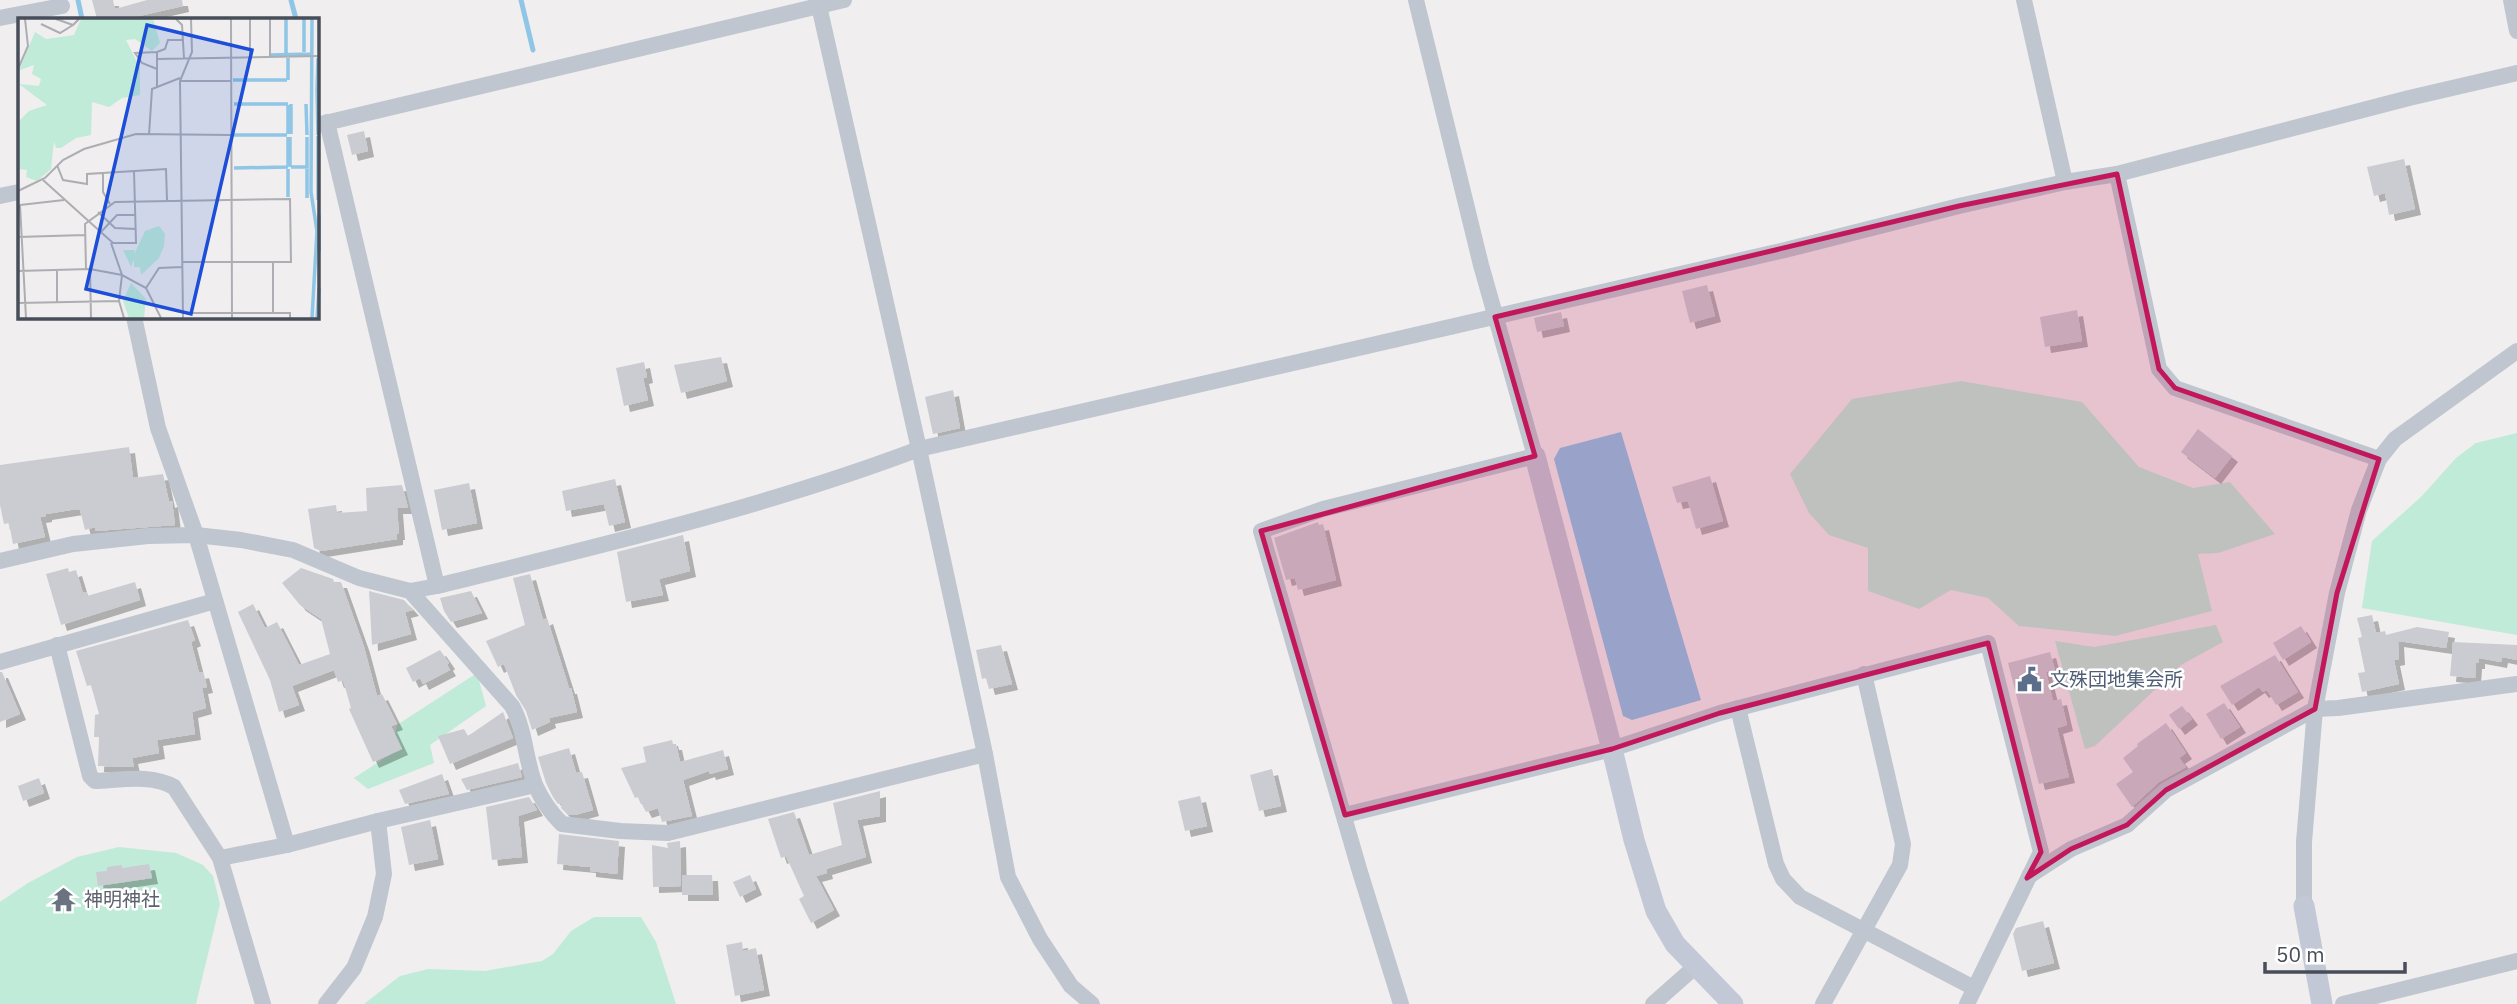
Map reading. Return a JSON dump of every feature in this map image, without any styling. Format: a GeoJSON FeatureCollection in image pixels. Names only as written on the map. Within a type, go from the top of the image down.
{"type":"FeatureCollection","features":[{"type":"Feature","properties":{"kind":"street"},"geometry":{"type":"LineString","coordinates":[[437,586],[322,123],[844,0]]}},
{"type":"Feature","properties":{"kind":"street"},"geometry":{"type":"LineString","coordinates":[[1416,0],[1495,317],[1535,456],[1612,749],[1633,840],[1656,911],[1675,944],[1733,1004]]}},
{"type":"Feature","properties":{"kind":"street"},"geometry":{"type":"LineString","coordinates":[[2024,0],[2065,182]]}},
{"type":"Feature","properties":{"kind":"street"},"geometry":{"type":"LineString","coordinates":[[2511,0],[2517,31]]}},
{"type":"Feature","properties":{"kind":"street"},"geometry":{"type":"LineString","coordinates":[[818,6],[919,449],[985,754],[1007,877],[1040,939],[1072,986],[1092,1004]]}},
{"type":"Feature","properties":{"kind":"street"},"geometry":{"type":"LineString","coordinates":[[0,18],[63,8]]}},
{"type":"Feature","properties":{"kind":"street"},"geometry":{"type":"LineString","coordinates":[[0,561],[73,544],[148,536],[196,536],[241,540],[293,550],[359,578],[410,591],[437,586],[708,516],[857,472],[919,449],[1495,317],[2065,182],[2117,174],[2409,98],[2517,73]]}},
{"type":"Feature","properties":{"kind":"street"},"geometry":{"type":"LineString","coordinates":[[2117,174],[2158,369],[2175,388],[2379,459]]}},
{"type":"Feature","properties":{"kind":"street"},"geometry":{"type":"LineString","coordinates":[[0,196],[18,192]]}},
{"type":"Feature","properties":{"kind":"street"},"geometry":{"type":"LineString","coordinates":[[134,318],[158,428],[196,536],[286,845]]}},
{"type":"Feature","properties":{"kind":"street"},"geometry":{"type":"LineString","coordinates":[[2322,1004],[2304,906],[2304,842],[2315,709],[2337,593],[2359,510],[2379,459],[2395,439],[2517,351]]}},
{"type":"Feature","properties":{"kind":"street"},"geometry":{"type":"LineString","coordinates":[[1401,1004],[1261,531],[1324,509],[1535,456]]}},
{"type":"Feature","properties":{"kind":"street"},"geometry":{"type":"LineString","coordinates":[[410,591],[512,706],[519,719],[535,785],[547,808],[562,824],[668,833],[985,754]]}},
{"type":"Feature","properties":{"kind":"street"},"geometry":{"type":"LineString","coordinates":[[0,662],[215,601]]}},
{"type":"Feature","properties":{"kind":"street"},"geometry":{"type":"LineString","coordinates":[[1345,815],[1612,749],[1738,708],[1988,643],[2041,852],[1967,1004]]}},
{"type":"Feature","properties":{"kind":"street"},"geometry":{"type":"LineString","coordinates":[[57,645],[90,776],[95,781],[154,779],[174,787],[220,858],[263,1004]]}},
{"type":"Feature","properties":{"kind":"street"},"geometry":{"type":"LineString","coordinates":[[1823,1004],[1900,864],[1903,844],[1864,674]]}},
{"type":"Feature","properties":{"kind":"street"},"geometry":{"type":"LineString","coordinates":[[2027,878],[2071,849],[2127,825],[2166,790],[2315,709],[2517,684]]}},
{"type":"Feature","properties":{"kind":"street"},"geometry":{"type":"LineString","coordinates":[[1738,708],[1776,864],[1783,879],[1800,897],[1974,988]]}},
{"type":"Feature","properties":{"kind":"street"},"geometry":{"type":"LineString","coordinates":[[220,858],[286,845],[535,785]]}},
{"type":"Feature","properties":{"kind":"street"},"geometry":{"type":"LineString","coordinates":[[326,1004],[354,968],[375,917],[384,874],[378,821]]}},
{"type":"Feature","properties":{"kind":"street"},"geometry":{"type":"LineString","coordinates":[[2343,1004],[2517,961]]}},
{"type":"Feature","properties":{"kind":"street"},"geometry":{"type":"LineString","coordinates":[[1653,1004],[1696,966]]}},
{"type":"Feature","properties":{"kind":"highlighted area"},"geometry":{"type":"Polygon","coordinates":[[[2117,174],[2159,369],[2175,388],[2379,459],[2337,593],[2315,709],[2166,790],[2127,825],[2071,849],[2027,878],[2041,852],[1988,643],[1720,713],[1612,749],[1345,815],[1261,531],[1535,456],[1495,317],[1959,206],[2117,174]]]}},
{"type":"Feature","properties":{"kind":"green space"},"geometry":{"type":"Polygon","coordinates":[[[1961,381],[2082,402],[2139,467],[2193,488],[2230,482],[2275,534],[2218,553],[2198,554],[2212,611],[2115,636],[2019,626],[1988,598],[1951,590],[1919,609],[1868,591],[1868,548],[1829,535],[1809,513],[1790,474],[1852,399],[1961,381]]]}},
{"type":"Feature","properties":{"kind":"green space"},"geometry":{"type":"Polygon","coordinates":[[[2517,433],[2517,635],[2362,608],[2372,541],[2422,496],[2456,458],[2476,443],[2517,433]]]}},
{"type":"Feature","properties":{"kind":"green space"},"geometry":{"type":"Polygon","coordinates":[[[2216,625],[2223,642],[2181,665],[2095,746],[2085,749],[2055,641],[2094,647],[2216,625]]]}},
{"type":"Feature","properties":{"kind":"green space"},"geometry":{"type":"Polygon","coordinates":[[[477,673],[486,706],[430,745],[434,763],[368,789],[354,778],[391,754],[397,725],[477,673]]]}},
{"type":"Feature","properties":{"kind":"green space"},"geometry":{"type":"Polygon","coordinates":[[[119,847],[176,853],[203,865],[213,876],[220,904],[196,1004],[0,1004],[0,902],[28,883],[77,857],[119,847]]]}},
{"type":"Feature","properties":{"kind":"green space"},"geometry":{"type":"Polygon","coordinates":[[[594,917],[641,917],[656,942],[676,1004],[364,1004],[400,976],[428,969],[485,971],[542,961],[553,954],[571,931],[594,917]]]}},
{"type":"Feature","properties":{"kind":"water"},"geometry":{"type":"Polygon","coordinates":[[[1621,432],[1701,700],[1632,720],[1623,716],[1554,459],[1560,448],[1621,432]]]}},
{"type":"Feature","properties":{"kind":"building"},"geometry":{"type":"Polygon","coordinates":[[[92,0],[113,0],[115,9],[147,0],[182,0],[183,6],[130,18],[97,18],[92,0]]]}},
{"type":"Feature","properties":{"kind":"building"},"geometry":{"type":"Polygon","coordinates":[[[364,131],[368,151],[352,155],[347,135],[364,131]]]}},
{"type":"Feature","properties":{"kind":"building"},"geometry":{"type":"Polygon","coordinates":[[[2404,159],[2415,209],[2389,215],[2385,193],[2374,196],[2367,167],[2404,159]]]}},
{"type":"Feature","properties":{"kind":"building"},"geometry":{"type":"Polygon","coordinates":[[[1707,285],[1715,316],[1690,323],[1682,291],[1707,285]]]}},
{"type":"Feature","properties":{"kind":"building"},"geometry":{"type":"Polygon","coordinates":[[[2077,310],[2082,341],[2045,347],[2040,317],[2077,310]]]}},
{"type":"Feature","properties":{"kind":"building"},"geometry":{"type":"Polygon","coordinates":[[[1561,312],[1564,326],[1537,332],[1534,318],[1561,312]]]}},
{"type":"Feature","properties":{"kind":"building"},"geometry":{"type":"Polygon","coordinates":[[[721,357],[727,381],[681,393],[674,365],[721,357]]]}},
{"type":"Feature","properties":{"kind":"building"},"geometry":{"type":"Polygon","coordinates":[[[644,362],[647,377],[643,378],[648,400],[624,406],[616,368],[644,362]]]}},
{"type":"Feature","properties":{"kind":"building"},"geometry":{"type":"Polygon","coordinates":[[[953,390],[960,428],[933,434],[925,397],[953,390]]]}},
{"type":"Feature","properties":{"kind":"building"},"geometry":{"type":"Polygon","coordinates":[[[2198,429],[2232,456],[2215,478],[2181,452],[2198,429]]]}},
{"type":"Feature","properties":{"kind":"building"},"geometry":{"type":"Polygon","coordinates":[[[129,447],[133,478],[163,474],[169,502],[172,501],[175,525],[96,531],[95,527],[85,530],[80,510],[77,509],[40,517],[45,537],[13,544],[9,523],[4,524],[0,505],[0,465],[129,447]]]}},
{"type":"Feature","properties":{"kind":"building"},"geometry":{"type":"Polygon","coordinates":[[[1710,476],[1723,521],[1696,529],[1688,501],[1677,503],[1672,487],[1710,476]]]}},
{"type":"Feature","properties":{"kind":"building"},"geometry":{"type":"Polygon","coordinates":[[[615,479],[625,522],[609,526],[604,504],[566,511],[562,491],[615,479]]]}},
{"type":"Feature","properties":{"kind":"building"},"geometry":{"type":"Polygon","coordinates":[[[469,483],[477,523],[442,530],[434,490],[469,483]]]}},
{"type":"Feature","properties":{"kind":"building"},"geometry":{"type":"Polygon","coordinates":[[[402,485],[408,508],[397,508],[397,539],[321,551],[314,548],[308,509],[336,505],[337,513],[367,511],[366,488],[402,485]]]}},
{"type":"Feature","properties":{"kind":"building"},"geometry":{"type":"Polygon","coordinates":[[[1318,522],[1319,525],[1323,524],[1336,580],[1298,590],[1295,578],[1286,580],[1274,538],[1318,522]]]}},
{"type":"Feature","properties":{"kind":"building"},"geometry":{"type":"Polygon","coordinates":[[[683,535],[690,571],[659,579],[663,595],[626,602],[617,552],[683,535]]]}},
{"type":"Feature","properties":{"kind":"building"},"geometry":{"type":"Polygon","coordinates":[[[68,568],[69,572],[76,570],[83,593],[86,592],[87,596],[135,582],[140,600],[61,625],[46,574],[68,568]]]}},
{"type":"Feature","properties":{"kind":"building"},"geometry":{"type":"Polygon","coordinates":[[[301,568],[333,579],[334,582],[341,582],[364,647],[377,696],[382,694],[397,724],[391,726],[402,749],[373,762],[349,709],[351,708],[343,680],[338,682],[334,670],[292,686],[299,705],[279,712],[270,680],[238,612],[253,604],[265,628],[277,622],[299,665],[330,654],[321,619],[300,605],[282,583],[301,568]]]}},
{"type":"Feature","properties":{"kind":"building"},"geometry":{"type":"Polygon","coordinates":[[[530,574],[543,620],[547,618],[577,712],[549,718],[550,722],[532,730],[504,664],[498,667],[486,641],[525,625],[513,578],[530,574]]]}},
{"type":"Feature","properties":{"kind":"building"},"geometry":{"type":"Polygon","coordinates":[[[369,591],[404,600],[413,610],[405,612],[411,634],[372,645],[369,591]]]}},
{"type":"Feature","properties":{"kind":"building"},"geometry":{"type":"Polygon","coordinates":[[[471,591],[482,613],[451,622],[440,598],[471,591]]]}},
{"type":"Feature","properties":{"kind":"building"},"geometry":{"type":"Polygon","coordinates":[[[2372,615],[2376,633],[2385,631],[2386,635],[2417,627],[2449,632],[2446,648],[2398,641],[2399,659],[2394,660],[2399,684],[2362,692],[2358,673],[2365,672],[2358,638],[2362,637],[2357,618],[2372,615]]]}},
{"type":"Feature","properties":{"kind":"building"},"geometry":{"type":"Polygon","coordinates":[[[188,620],[195,640],[191,642],[199,673],[203,672],[207,687],[202,688],[206,708],[192,712],[195,734],[157,740],[159,753],[132,758],[134,767],[98,766],[99,737],[94,737],[95,715],[99,714],[91,685],[87,686],[76,651],[188,620]]]}},
{"type":"Feature","properties":{"kind":"building"},"geometry":{"type":"Polygon","coordinates":[[[2301,626],[2311,642],[2283,660],[2273,643],[2301,626]]]}},
{"type":"Feature","properties":{"kind":"building"},"geometry":{"type":"Polygon","coordinates":[[[2453,642],[2517,645],[2517,660],[2502,657],[2501,662],[2479,658],[2475,678],[2450,676],[2453,642]]]}},
{"type":"Feature","properties":{"kind":"building"},"geometry":{"type":"Polygon","coordinates":[[[1001,645],[1012,684],[989,689],[986,678],[982,679],[976,650],[1001,645]]]}},
{"type":"Feature","properties":{"kind":"building"},"geometry":{"type":"Polygon","coordinates":[[[440,650],[449,663],[447,665],[450,670],[423,684],[420,678],[413,682],[406,668],[440,650]]]}},
{"type":"Feature","properties":{"kind":"building"},"geometry":{"type":"Polygon","coordinates":[[[2050,652],[2055,670],[2046,672],[2053,701],[2061,699],[2067,725],[2057,728],[2069,777],[2039,784],[2008,663],[2050,652]]]}},
{"type":"Feature","properties":{"kind":"building"},"geometry":{"type":"Polygon","coordinates":[[[2275,655],[2298,692],[2276,705],[2267,690],[2263,692],[2259,687],[2232,705],[2220,686],[2275,655]]]}},
{"type":"Feature","properties":{"kind":"building"},"geometry":{"type":"Polygon","coordinates":[[[0,672],[20,714],[0,722],[0,672]]]}},
{"type":"Feature","properties":{"kind":"building"},"geometry":{"type":"Polygon","coordinates":[[[2224,703],[2240,727],[2221,739],[2206,714],[2224,703]]]}},
{"type":"Feature","properties":{"kind":"building"},"geometry":{"type":"Polygon","coordinates":[[[2182,706],[2192,719],[2179,729],[2169,715],[2182,706]]]}},
{"type":"Feature","properties":{"kind":"building"},"geometry":{"type":"Polygon","coordinates":[[[503,712],[513,738],[450,764],[438,736],[464,729],[468,736],[503,712]]]}},
{"type":"Feature","properties":{"kind":"building"},"geometry":{"type":"Polygon","coordinates":[[[2166,723],[2186,753],[2179,758],[2186,767],[2159,782],[2132,807],[2116,784],[2133,772],[2123,758],[2166,723]]]}},
{"type":"Feature","properties":{"kind":"building"},"geometry":{"type":"Polygon","coordinates":[[[672,740],[673,744],[676,744],[680,762],[723,750],[728,769],[710,774],[709,771],[683,780],[692,816],[662,822],[658,808],[646,812],[638,797],[635,798],[621,768],[646,762],[643,747],[672,740]]]}},
{"type":"Feature","properties":{"kind":"building"},"geometry":{"type":"Polygon","coordinates":[[[569,748],[576,773],[582,772],[593,810],[575,815],[567,814],[561,808],[562,803],[558,804],[553,797],[538,757],[569,748]]]}},
{"type":"Feature","properties":{"kind":"building"},"geometry":{"type":"Polygon","coordinates":[[[518,763],[522,777],[467,790],[461,779],[518,763]]]}},
{"type":"Feature","properties":{"kind":"building"},"geometry":{"type":"Polygon","coordinates":[[[1272,769],[1281,806],[1259,811],[1250,775],[1272,769]]]}},
{"type":"Feature","properties":{"kind":"building"},"geometry":{"type":"Polygon","coordinates":[[[442,774],[449,794],[405,804],[399,790],[442,774]]]}},
{"type":"Feature","properties":{"kind":"building"},"geometry":{"type":"Polygon","coordinates":[[[39,778],[44,793],[23,801],[18,786],[39,778]]]}},
{"type":"Feature","properties":{"kind":"building"},"geometry":{"type":"Polygon","coordinates":[[[880,791],[880,816],[857,820],[866,857],[826,869],[827,873],[816,876],[834,910],[811,923],[799,899],[804,896],[786,856],[781,858],[768,819],[794,812],[809,855],[842,845],[833,803],[880,791]]]}},
{"type":"Feature","properties":{"kind":"building"},"geometry":{"type":"Polygon","coordinates":[[[1200,796],[1207,826],[1185,831],[1178,801],[1200,796]]]}},
{"type":"Feature","properties":{"kind":"building"},"geometry":{"type":"Polygon","coordinates":[[[529,797],[537,810],[518,816],[522,857],[492,860],[486,807],[529,797]]]}},
{"type":"Feature","properties":{"kind":"building"},"geometry":{"type":"Polygon","coordinates":[[[430,820],[438,859],[409,865],[401,827],[430,820]]]}},
{"type":"Feature","properties":{"kind":"building"},"geometry":{"type":"Polygon","coordinates":[[[559,834],[619,841],[617,874],[590,871],[590,867],[557,864],[559,834]]]}},
{"type":"Feature","properties":{"kind":"building"},"geometry":{"type":"Polygon","coordinates":[[[680,841],[681,886],[653,887],[652,845],[668,848],[667,843],[680,841]]]}},
{"type":"Feature","properties":{"kind":"building"},"geometry":{"type":"Polygon","coordinates":[[[149,864],[152,878],[98,886],[96,872],[107,871],[107,867],[149,864]]]}},
{"type":"Feature","properties":{"kind":"building"},"geometry":{"type":"Polygon","coordinates":[[[682,875],[712,875],[713,895],[682,895],[682,875]]]}},
{"type":"Feature","properties":{"kind":"building"},"geometry":{"type":"Polygon","coordinates":[[[750,875],[756,889],[740,897],[733,882],[750,875]]]}},
{"type":"Feature","properties":{"kind":"building"},"geometry":{"type":"Polygon","coordinates":[[[2043,921],[2054,963],[2022,971],[2013,934],[2016,928],[2043,921]]]}},
{"type":"Feature","properties":{"kind":"building"},"geometry":{"type":"Polygon","coordinates":[[[742,942],[743,951],[756,948],[764,990],[735,996],[726,945],[742,942]]]}},
{"type":"Feature","properties":{"kind":"waterway"},"geometry":{"type":"LineString","coordinates":[[78,0],[82,18]]}},
{"type":"Feature","properties":{"kind":"waterway"},"geometry":{"type":"LineString","coordinates":[[291,0],[296,18]]}},
{"type":"Feature","properties":{"kind":"waterway"},"geometry":{"type":"LineString","coordinates":[[521,0],[533,50]]}},
{"type":"Feature","properties":{"kind":"place","name":"文殊団地集会所"},"geometry":{"type":"Point","coordinates":[2030,679]}},
{"type":"Feature","properties":{"kind":"place","name":"神明神社"},"geometry":{"type":"Point","coordinates":[64,899]}}]}
